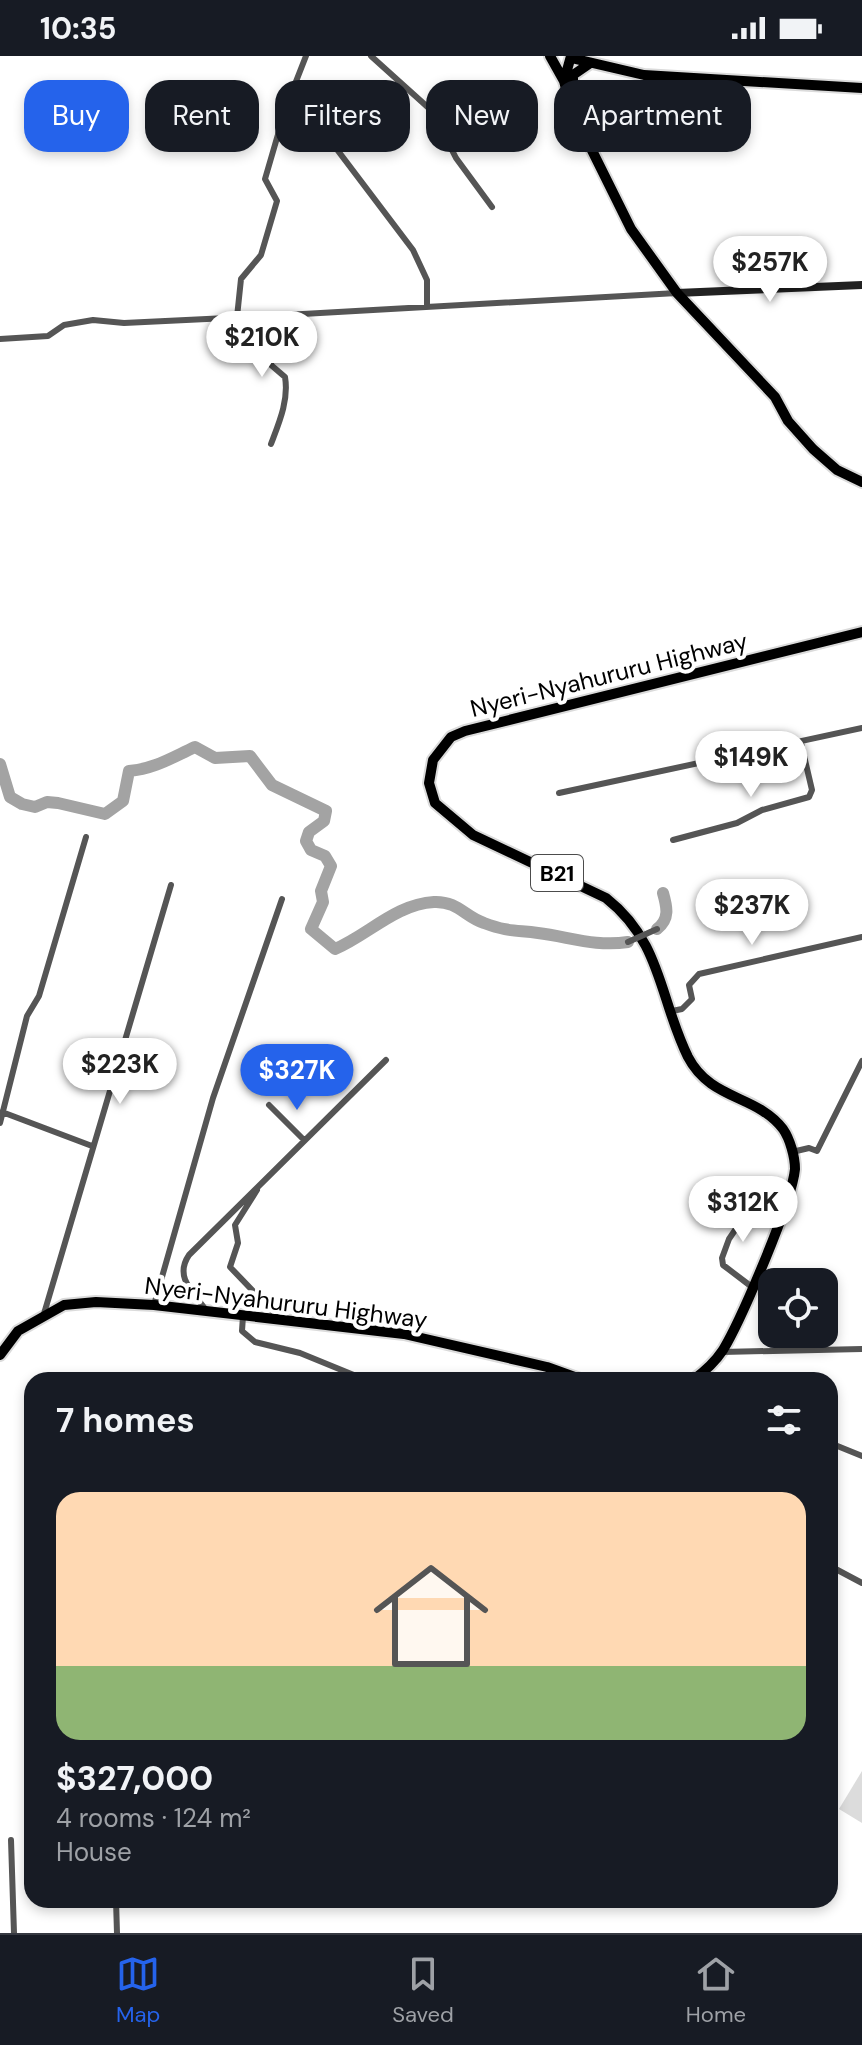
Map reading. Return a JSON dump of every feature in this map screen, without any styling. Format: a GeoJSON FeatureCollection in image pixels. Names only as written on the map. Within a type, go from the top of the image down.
{"type":"FeatureCollection","features":[{"type":"Feature","properties":{"kind":"highway"},"geometry":{"type":"LineString","coordinates":[[550,56],[568,80]]}},
{"type":"Feature","properties":{"kind":"highway"},"geometry":{"type":"LineString","coordinates":[[568,80],[569,57],[585,58],[644,75],[862,88]]}},
{"type":"Feature","properties":{"kind":"highway"},"geometry":{"type":"LineString","coordinates":[[568,80],[585,58]]}},
{"type":"Feature","properties":{"kind":"highway"},"geometry":{"type":"LineString","coordinates":[[594,152],[631,229],[677,293],[775,397],[788,421],[813,449],[837,470],[862,482]]}},
{"type":"Feature","properties":{"kind":"highway","name":"Nyeri-Nyahururu Highway"},"geometry":{"type":"LineString","coordinates":[[792,1152],[783,1130],[772,1119],[715,1088],[698,1075],[654,959],[635,924],[606,898],[473,835],[453,820],[430,793],[433,760],[451,737],[488,725],[862,632]]}},
{"type":"Feature","properties":{"kind":"highway"},"geometry":{"type":"LineString","coordinates":[[701,1372],[722,1352],[752,1287],[791,1187],[795,1167],[792,1152]]}},
{"type":"Feature","properties":{"kind":"highway","name":"Nyeri-Nyahururu Highway"},"geometry":{"type":"LineString","coordinates":[[0,1355],[18,1331],[42,1320],[48,1312],[77,1303],[154,1305],[404,1334],[561,1372]]}},
{"type":"Feature","properties":{"kind":"street"},"geometry":{"type":"LineString","coordinates":[[297,80],[306,56]]}},
{"type":"Feature","properties":{"kind":"street"},"geometry":{"type":"LineString","coordinates":[[371,56],[432,111],[456,158],[492,207]]}},
{"type":"Feature","properties":{"kind":"street"},"geometry":{"type":"LineString","coordinates":[[237,317],[241,279],[261,255],[276,205],[276,194],[265,179],[275,145]]}},
{"type":"Feature","properties":{"kind":"street"},"geometry":{"type":"LineString","coordinates":[[339,152],[413,250],[427,280],[427,305]]}},
{"type":"Feature","properties":{"kind":"street"},"geometry":{"type":"LineString","coordinates":[[0,339],[48,336],[64,325],[93,320],[124,323],[862,285]]}},
{"type":"Feature","properties":{"kind":"street"},"geometry":{"type":"LineString","coordinates":[[271,444],[281,419],[286,383],[284,375],[271,365],[275,315]]}},
{"type":"Feature","properties":{"kind":"street"},"geometry":{"type":"LineString","coordinates":[[559,793],[862,728]]}},
{"type":"Feature","properties":{"kind":"street"},"geometry":{"type":"LineString","coordinates":[[673,840],[737,823],[762,810],[809,797],[812,790],[801,743]]}},
{"type":"Feature","properties":{"kind":"street"},"geometry":{"type":"LineString","coordinates":[[0,1123],[27,1016],[39,996],[86,837]]}},
{"type":"Feature","properties":{"kind":"street"},"geometry":{"type":"LineString","coordinates":[[42,1320],[171,885]]}},
{"type":"Feature","properties":{"kind":"street"},"geometry":{"type":"LineString","coordinates":[[154,1305],[213,1098],[282,899]]}},
{"type":"Feature","properties":{"kind":"street"},"geometry":{"type":"LineString","coordinates":[[628,942],[657,929]]}},
{"type":"Feature","properties":{"kind":"street"},"geometry":{"type":"LineString","coordinates":[[672,1011],[692,999],[689,985],[699,974],[862,937]]}},
{"type":"Feature","properties":{"kind":"street"},"geometry":{"type":"LineString","coordinates":[[208,1313],[183,1278],[182,1266],[205,1236],[386,1060]]}},
{"type":"Feature","properties":{"kind":"street"},"geometry":{"type":"LineString","coordinates":[[792,1152],[809,1148],[817,1151],[862,1061]]}},
{"type":"Feature","properties":{"kind":"street"},"geometry":{"type":"LineString","coordinates":[[269,1105],[304,1140]]}},
{"type":"Feature","properties":{"kind":"street"},"geometry":{"type":"LineString","coordinates":[[1,1112],[92,1146]]}},
{"type":"Feature","properties":{"kind":"street"},"geometry":{"type":"LineString","coordinates":[[264,1179],[235,1225],[238,1243],[230,1267],[280,1320]]}},
{"type":"Feature","properties":{"kind":"street"},"geometry":{"type":"LineString","coordinates":[[752,1287],[723,1265],[725,1248],[748,1211],[779,1219]]}},
{"type":"Feature","properties":{"kind":"street"},"geometry":{"type":"LineString","coordinates":[[243,1316],[242,1331],[248,1339],[300,1353],[346,1372]]}},
{"type":"Feature","properties":{"kind":"street"},"geometry":{"type":"LineString","coordinates":[[722,1352],[862,1349]]}},
{"type":"Feature","properties":{"kind":"street"},"geometry":{"type":"LineString","coordinates":[[838,1446],[862,1456]]}},
{"type":"Feature","properties":{"kind":"street"},"geometry":{"type":"LineString","coordinates":[[838,1570],[862,1583]]}},
{"type":"Feature","properties":{"kind":"street"},"geometry":{"type":"LineString","coordinates":[[11,1840],[14,1933]]}},
{"type":"Feature","properties":{"kind":"street"},"geometry":{"type":"LineString","coordinates":[[116,1908],[117,1933]]}},
{"type":"Feature","properties":{"kind":"shaded area"},"geometry":{"type":"Polygon","coordinates":[[[862,1771],[862,1823],[839,1809],[862,1771]]]}},
{"type":"Feature","properties":{"kind":"waterway"},"geometry":{"type":"LineString","coordinates":[[0,764],[10,797],[22,804],[35,807],[47,802],[58,803],[105,814],[123,801],[129,771],[155,765],[195,747],[215,758],[250,756],[272,785],[326,811],[324,821],[309,832],[306,841],[311,850],[325,856],[331,866],[321,891],[323,902],[311,929],[335,949],[407,908],[434,902],[449,904],[477,920],[506,929],[594,942],[628,942]]}},
{"type":"Feature","properties":{"kind":"waterway"},"geometry":{"type":"LineString","coordinates":[[657,929],[666,917],[663,893]]}}]}
